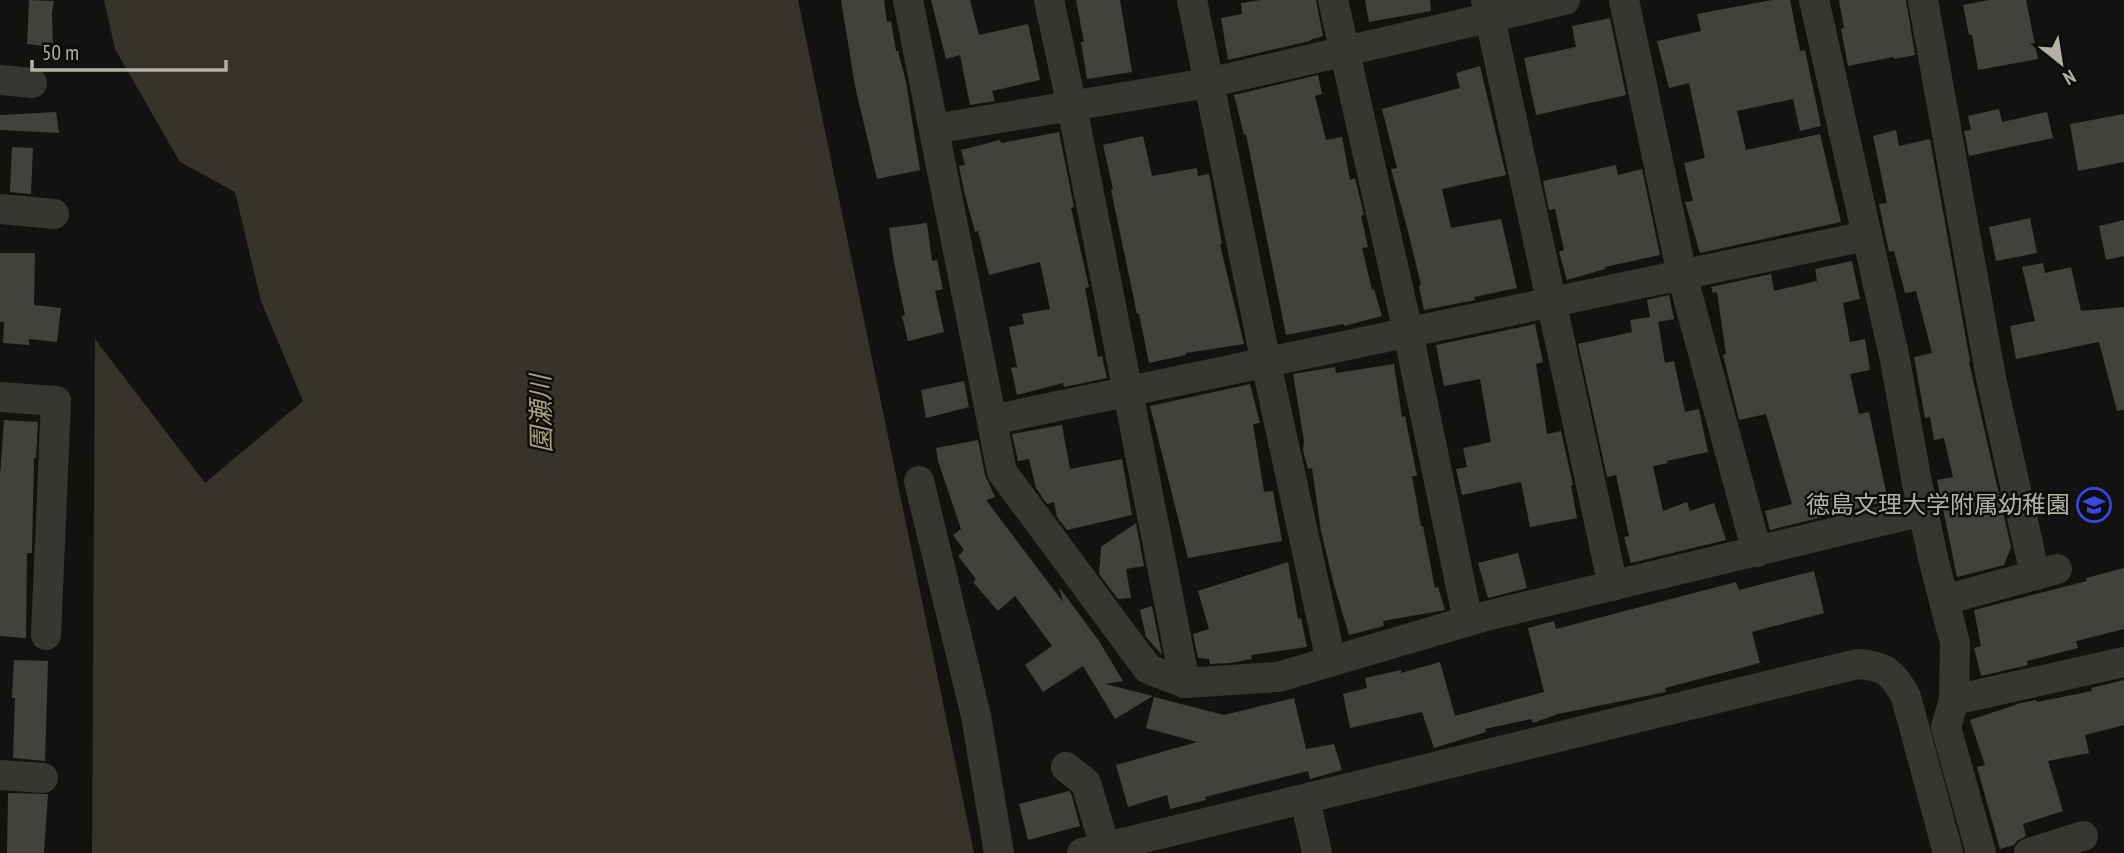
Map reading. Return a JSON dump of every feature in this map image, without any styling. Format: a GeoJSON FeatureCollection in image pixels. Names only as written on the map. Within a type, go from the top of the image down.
{"type":"FeatureCollection","features":[{"type":"Feature","properties":{"kind":"street"},"geometry":{"type":"LineString","coordinates":[[908,0],[1002,472],[1148,669],[1185,683],[1278,677],[1468,621],[1923,512]]}},
{"type":"Feature","properties":{"kind":"street"},"geometry":{"type":"LineString","coordinates":[[1049,0],[1185,683]]}},
{"type":"Feature","properties":{"kind":"street"},"geometry":{"type":"LineString","coordinates":[[1192,0],[1266,363],[1331,661]]}},
{"type":"Feature","properties":{"kind":"street"},"geometry":{"type":"LineString","coordinates":[[1334,0],[1408,332],[1468,621]]}},
{"type":"Feature","properties":{"kind":"street"},"geometry":{"type":"LineString","coordinates":[[934,130],[1208,83],[1344,51],[1488,8],[1565,0]]}},
{"type":"Feature","properties":{"kind":"street"},"geometry":{"type":"LineString","coordinates":[[1624,0],[1682,275],[1757,552]]}},
{"type":"Feature","properties":{"kind":"street"},"geometry":{"type":"LineString","coordinates":[[1814,0],[1895,360],[1923,512],[1955,643],[1954,700],[1946,727],[1981,853]]}},
{"type":"Feature","properties":{"kind":"street"},"geometry":{"type":"LineString","coordinates":[[1923,0],[1991,377],[2046,572],[1944,600]]}},
{"type":"Feature","properties":{"kind":"street"},"geometry":{"type":"LineString","coordinates":[[1488,8],[1613,586]]}},
{"type":"Feature","properties":{"kind":"street"},"geometry":{"type":"LineString","coordinates":[[0,80],[32,83]]}},
{"type":"Feature","properties":{"kind":"street"},"geometry":{"type":"LineString","coordinates":[[0,209],[54,214]]}},
{"type":"Feature","properties":{"kind":"street"},"geometry":{"type":"LineString","coordinates":[[992,420],[1866,236]]}},
{"type":"Feature","properties":{"kind":"street"},"geometry":{"type":"LineString","coordinates":[[0,397],[57,401],[47,635]]}},
{"type":"Feature","properties":{"kind":"street"},"geometry":{"type":"LineString","coordinates":[[919,481],[976,716],[999,853]]}},
{"type":"Feature","properties":{"kind":"street"},"geometry":{"type":"LineString","coordinates":[[1954,700],[2124,663]]}},
{"type":"Feature","properties":{"kind":"street"},"geometry":{"type":"LineString","coordinates":[[1066,767],[1086,783],[1094,850],[1857,664],[1881,668],[1895,677],[1906,697],[1948,853]]}},
{"type":"Feature","properties":{"kind":"street"},"geometry":{"type":"LineString","coordinates":[[0,775],[43,778]]}},
{"type":"Feature","properties":{"kind":"street"},"geometry":{"type":"LineString","coordinates":[[1305,799],[1317,853]]}},
{"type":"Feature","properties":{"kind":"street"},"geometry":{"type":"LineString","coordinates":[[2029,853],[2083,836]]}},
{"type":"Feature","properties":{"kind":"water","name":"園瀬川"},"geometry":{"type":"Polygon","coordinates":[[[104,0],[798,0],[974,853],[92,853],[95,339],[205,483],[303,401],[261,301],[235,192],[180,162],[115,49],[104,0]]]}},
{"type":"Feature","properties":{"kind":"building"},"geometry":{"type":"Polygon","coordinates":[[[29,0],[54,1],[53,47],[27,44],[29,0]]]}},
{"type":"Feature","properties":{"kind":"building"},"geometry":{"type":"Polygon","coordinates":[[[841,0],[884,0],[887,22],[891,21],[896,51],[906,82],[920,170],[877,179],[855,86],[841,0]]]}},
{"type":"Feature","properties":{"kind":"building"},"geometry":{"type":"Polygon","coordinates":[[[931,0],[970,0],[979,35],[1028,24],[1040,80],[992,91],[995,101],[970,105],[960,55],[946,59],[931,0]]]}},
{"type":"Feature","properties":{"kind":"building"},"geometry":{"type":"Polygon","coordinates":[[[1076,0],[1120,0],[1132,72],[1087,79],[1081,42],[1084,42],[1076,0]]]}},
{"type":"Feature","properties":{"kind":"building"},"geometry":{"type":"Polygon","coordinates":[[[1261,0],[1316,0],[1323,36],[1228,60],[1221,18],[1242,14],[1241,3],[1261,0]]]}},
{"type":"Feature","properties":{"kind":"building"},"geometry":{"type":"Polygon","coordinates":[[[1365,0],[1430,0],[1431,11],[1369,22],[1365,0]]]}},
{"type":"Feature","properties":{"kind":"building"},"geometry":{"type":"Polygon","coordinates":[[[1772,0],[1790,0],[1800,51],[1805,50],[1821,126],[1800,131],[1793,99],[1737,111],[1746,150],[1820,134],[1841,222],[1700,253],[1685,202],[1693,201],[1684,163],[1705,158],[1689,83],[1669,88],[1657,41],[1701,31],[1697,14],[1772,0]]]}},
{"type":"Feature","properties":{"kind":"building"},"geometry":{"type":"Polygon","coordinates":[[[1839,0],[1906,0],[1915,55],[1848,66],[1839,0]]]}},
{"type":"Feature","properties":{"kind":"building"},"geometry":{"type":"Polygon","coordinates":[[[1989,0],[2026,0],[2038,59],[1978,70],[1963,5],[1989,0]]]}},
{"type":"Feature","properties":{"kind":"building"},"geometry":{"type":"Polygon","coordinates":[[[1610,18],[1626,95],[1536,115],[1524,58],[1576,47],[1572,26],[1610,18]]]}},
{"type":"Feature","properties":{"kind":"building"},"geometry":{"type":"Polygon","coordinates":[[[1480,66],[1506,175],[1442,189],[1451,228],[1501,219],[1517,288],[1424,310],[1419,286],[1421,285],[1391,169],[1397,168],[1382,109],[1460,88],[1456,73],[1480,66]]]}},
{"type":"Feature","properties":{"kind":"building"},"geometry":{"type":"Polygon","coordinates":[[[1318,75],[1322,94],[1315,96],[1326,140],[1342,137],[1350,180],[1355,178],[1368,247],[1362,248],[1372,290],[1374,289],[1382,316],[1344,326],[1286,335],[1246,134],[1244,135],[1234,95],[1318,75]]]}},
{"type":"Feature","properties":{"kind":"building"},"geometry":{"type":"Polygon","coordinates":[[[1999,109],[2002,122],[2047,112],[2053,138],[1969,156],[1964,131],[1971,130],[1968,116],[1999,109]]]}},
{"type":"Feature","properties":{"kind":"building"},"geometry":{"type":"Polygon","coordinates":[[[56,112],[59,133],[0,130],[0,115],[56,112]]]}},
{"type":"Feature","properties":{"kind":"building"},"geometry":{"type":"Polygon","coordinates":[[[2124,114],[2124,162],[2078,171],[2070,124],[2124,114]]]}},
{"type":"Feature","properties":{"kind":"building"},"geometry":{"type":"Polygon","coordinates":[[[1896,130],[1899,146],[1930,139],[1969,362],[2011,547],[2004,565],[1957,577],[1937,480],[1953,477],[1944,438],[1934,440],[1930,417],[1925,418],[1914,357],[1932,353],[1916,291],[1905,293],[1894,251],[1889,252],[1879,204],[1887,203],[1873,136],[1896,130]]]}},
{"type":"Feature","properties":{"kind":"building"},"geometry":{"type":"Polygon","coordinates":[[[1059,132],[1074,207],[1071,208],[1089,287],[1085,288],[1098,357],[1102,356],[1107,378],[1064,387],[1063,383],[1017,395],[1011,368],[1017,367],[1009,327],[1024,324],[1022,314],[1050,309],[1040,262],[989,275],[964,191],[959,166],[965,165],[961,150],[1000,140],[1001,143],[1059,132]]]}},
{"type":"Feature","properties":{"kind":"building"},"geometry":{"type":"Polygon","coordinates":[[[1143,136],[1152,176],[1197,168],[1198,176],[1209,174],[1222,244],[1220,245],[1244,344],[1186,353],[1149,363],[1103,145],[1143,136]]]}},
{"type":"Feature","properties":{"kind":"building"},"geometry":{"type":"Polygon","coordinates":[[[12,147],[33,148],[31,194],[10,192],[12,147]]]}},
{"type":"Feature","properties":{"kind":"building"},"geometry":{"type":"Polygon","coordinates":[[[1616,165],[1618,175],[1642,169],[1660,255],[1605,267],[1567,280],[1559,252],[1564,250],[1555,209],[1549,210],[1543,181],[1616,165]]]}},
{"type":"Feature","properties":{"kind":"building"},"geometry":{"type":"Polygon","coordinates":[[[2030,218],[2037,253],[1996,261],[1989,227],[2030,218]]]}},
{"type":"Feature","properties":{"kind":"building"},"geometry":{"type":"Polygon","coordinates":[[[2124,220],[2124,256],[2106,260],[2099,226],[2124,220]]]}},
{"type":"Feature","properties":{"kind":"building"},"geometry":{"type":"Polygon","coordinates":[[[927,223],[932,261],[937,260],[943,289],[935,291],[944,332],[908,341],[889,228],[927,223]]]}},
{"type":"Feature","properties":{"kind":"building"},"geometry":{"type":"Polygon","coordinates":[[[0,253],[35,253],[34,305],[61,308],[57,342],[29,339],[29,345],[3,343],[4,322],[0,322],[0,253]]]}},
{"type":"Feature","properties":{"kind":"building"},"geometry":{"type":"Polygon","coordinates":[[[1852,261],[1860,299],[1843,303],[1850,342],[1865,339],[1870,370],[1850,374],[1859,414],[1869,412],[1888,501],[1770,530],[1765,511],[1792,504],[1766,414],[1739,420],[1723,355],[1726,354],[1717,292],[1713,293],[1711,287],[1771,274],[1774,291],[1817,281],[1815,269],[1852,261]]]}},
{"type":"Feature","properties":{"kind":"building"},"geometry":{"type":"Polygon","coordinates":[[[2043,263],[2045,273],[2071,267],[2081,311],[2124,307],[2124,410],[2117,411],[2099,342],[2016,359],[2010,326],[2035,321],[2022,267],[2043,263]]]}},
{"type":"Feature","properties":{"kind":"building"},"geometry":{"type":"Polygon","coordinates":[[[1669,295],[1674,319],[1658,322],[1665,363],[1674,361],[1685,412],[1699,409],[1708,452],[1653,466],[1663,511],[1687,502],[1690,511],[1714,503],[1726,540],[1631,563],[1624,537],[1629,536],[1616,475],[1607,477],[1578,344],[1632,332],[1630,320],[1650,317],[1647,300],[1669,295]]]}},
{"type":"Feature","properties":{"kind":"building"},"geometry":{"type":"Polygon","coordinates":[[[1535,324],[1543,362],[1536,364],[1547,434],[1561,431],[1577,518],[1530,527],[1521,482],[1462,495],[1456,469],[1467,467],[1463,448],[1491,442],[1480,379],[1444,386],[1436,345],[1535,324]]]}},
{"type":"Feature","properties":{"kind":"building"},"geometry":{"type":"Polygon","coordinates":[[[1394,364],[1402,417],[1405,416],[1417,476],[1412,476],[1421,526],[1435,588],[1438,587],[1445,610],[1383,621],[1384,626],[1349,635],[1321,531],[1312,468],[1308,469],[1303,450],[1304,441],[1293,374],[1335,367],[1336,373],[1394,364]]]}},
{"type":"Feature","properties":{"kind":"building"},"geometry":{"type":"Polygon","coordinates":[[[964,381],[969,407],[926,418],[921,390],[964,381]]]}},
{"type":"Feature","properties":{"kind":"building"},"geometry":{"type":"Polygon","coordinates":[[[1250,384],[1260,423],[1253,424],[1264,492],[1273,491],[1282,541],[1188,558],[1150,406],[1250,384]]]}},
{"type":"Feature","properties":{"kind":"building"},"geometry":{"type":"Polygon","coordinates":[[[4,420],[38,422],[34,458],[32,553],[27,553],[26,638],[0,636],[0,476],[4,420]]]}},
{"type":"Feature","properties":{"kind":"building"},"geometry":{"type":"Polygon","coordinates":[[[1062,425],[1070,469],[1122,459],[1132,515],[1067,530],[1057,517],[1054,502],[1047,504],[1036,488],[1029,459],[1018,461],[1012,434],[1062,425]]]}},
{"type":"Feature","properties":{"kind":"building"},"geometry":{"type":"Polygon","coordinates":[[[978,440],[985,475],[995,497],[986,500],[1063,602],[1059,587],[1099,641],[1123,681],[1105,684],[1153,696],[1115,719],[1083,666],[1043,692],[1025,665],[1052,646],[1015,596],[998,611],[973,582],[976,579],[958,556],[964,550],[953,535],[961,529],[936,448],[978,440]]]}},
{"type":"Feature","properties":{"kind":"building"},"geometry":{"type":"Polygon","coordinates":[[[1136,523],[1144,566],[1126,569],[1131,598],[1118,599],[1099,574],[1101,547],[1136,523]]]}},
{"type":"Feature","properties":{"kind":"building"},"geometry":{"type":"Polygon","coordinates":[[[1518,553],[1527,588],[1488,598],[1478,563],[1518,553]]]}},
{"type":"Feature","properties":{"kind":"building"},"geometry":{"type":"Polygon","coordinates":[[[1288,562],[1298,619],[1301,618],[1307,647],[1251,655],[1252,659],[1230,663],[1210,664],[1209,659],[1198,658],[1193,634],[1209,629],[1198,591],[1288,562]]]}},
{"type":"Feature","properties":{"kind":"building"},"geometry":{"type":"Polygon","coordinates":[[[2124,568],[2124,629],[2076,641],[2078,648],[2027,661],[2028,665],[1981,676],[1974,648],[1981,646],[1974,610],[2087,581],[2086,578],[2124,568]]]}},
{"type":"Feature","properties":{"kind":"building"},"geometry":{"type":"Polygon","coordinates":[[[1814,571],[1824,613],[1752,632],[1760,663],[1665,688],[1666,692],[1558,714],[1533,723],[1531,719],[1485,729],[1486,732],[1434,748],[1422,712],[1350,728],[1343,694],[1367,688],[1365,678],[1401,670],[1401,673],[1440,662],[1455,716],[1544,692],[1528,628],[1554,621],[1556,629],[1736,582],[1739,590],[1814,571]]]}},
{"type":"Feature","properties":{"kind":"building"},"geometry":{"type":"Polygon","coordinates":[[[1152,606],[1162,655],[1146,637],[1140,610],[1152,606]]]}},
{"type":"Feature","properties":{"kind":"building"},"geometry":{"type":"Polygon","coordinates":[[[14,660],[48,661],[45,761],[13,758],[14,660]]]}},
{"type":"Feature","properties":{"kind":"building"},"geometry":{"type":"Polygon","coordinates":[[[2124,680],[2124,725],[2085,735],[2089,753],[2048,761],[2063,811],[2023,824],[2026,836],[2014,845],[2000,849],[1977,767],[1985,765],[1970,720],[2021,703],[2092,691],[2091,688],[2124,680]]]}},
{"type":"Feature","properties":{"kind":"building"},"geometry":{"type":"Polygon","coordinates":[[[1154,697],[1224,715],[1294,698],[1306,749],[1334,744],[1342,770],[1310,779],[1308,771],[1205,797],[1206,800],[1170,809],[1167,795],[1128,807],[1116,765],[1197,742],[1146,728],[1154,697]]]}},
{"type":"Feature","properties":{"kind":"building"},"geometry":{"type":"Polygon","coordinates":[[[1069,791],[1080,826],[1028,840],[1019,804],[1069,791]]]}},
{"type":"Feature","properties":{"kind":"building"},"geometry":{"type":"Polygon","coordinates":[[[8,793],[48,794],[44,853],[7,853],[8,793]]]}},
{"type":"Feature","properties":{"kind":"place","name":"徳島文理大学附属幼稚園"},"geometry":{"type":"Point","coordinates":[2094,505]}}]}
